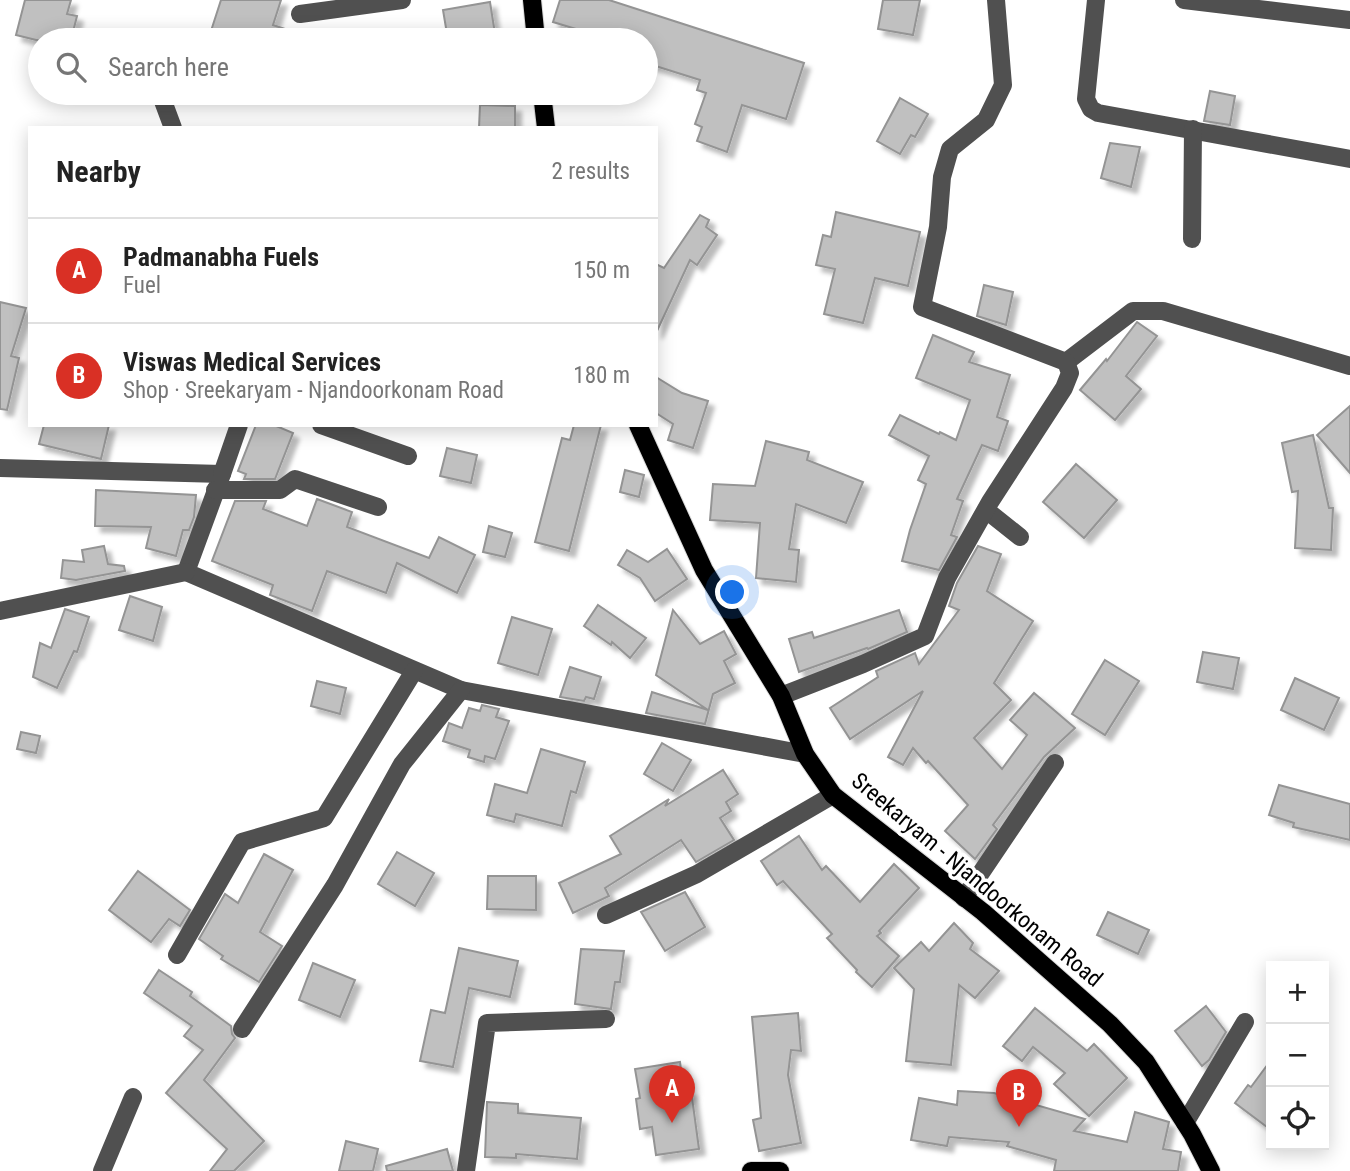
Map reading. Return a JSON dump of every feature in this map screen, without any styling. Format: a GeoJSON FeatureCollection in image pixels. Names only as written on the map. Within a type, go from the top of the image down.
{"type":"FeatureCollection","features":[{"type":"Feature","properties":{"kind":"main road"},"geometry":{"type":"LineString","coordinates":[[532,0],[535,28]]}},
{"type":"Feature","properties":{"kind":"main road"},"geometry":{"type":"LineString","coordinates":[[543,105],[546,126]]}},
{"type":"Feature","properties":{"kind":"main road","name":"Sreekaryam - Njandoorkonam Road"},"geometry":{"type":"LineString","coordinates":[[639,427],[704,570],[781,696],[805,754],[833,794],[964,898],[1110,1024],[1146,1062],[1185,1123],[1211,1171]]}},
{"type":"Feature","properties":{"kind":"main road"},"geometry":{"type":"LineString","coordinates":[[751,1171],[780,1171]]}},
{"type":"Feature","properties":{"kind":"street"},"geometry":{"type":"LineString","coordinates":[[300,14],[402,0]]}},
{"type":"Feature","properties":{"kind":"street"},"geometry":{"type":"LineString","coordinates":[[781,696],[925,636],[947,579],[986,510],[1064,388],[1070,373],[1066,362],[922,307],[938,227],[942,177],[950,149],[986,120],[1003,85],[996,0]]}},
{"type":"Feature","properties":{"kind":"street"},"geometry":{"type":"LineString","coordinates":[[1096,0],[1086,99],[1091,109],[1098,113],[1350,159]]}},
{"type":"Feature","properties":{"kind":"street"},"geometry":{"type":"LineString","coordinates":[[1184,0],[1350,20]]}},
{"type":"Feature","properties":{"kind":"street"},"geometry":{"type":"LineString","coordinates":[[164,105],[172,126]]}},
{"type":"Feature","properties":{"kind":"street"},"geometry":{"type":"LineString","coordinates":[[1192,239],[1193,129]]}},
{"type":"Feature","properties":{"kind":"street"},"geometry":{"type":"LineString","coordinates":[[1066,362],[1133,311],[1163,311],[1350,366]]}},
{"type":"Feature","properties":{"kind":"street"},"geometry":{"type":"LineString","coordinates":[[186,572],[238,427]]}},
{"type":"Feature","properties":{"kind":"street"},"geometry":{"type":"LineString","coordinates":[[327,427],[408,456]]}},
{"type":"Feature","properties":{"kind":"street"},"geometry":{"type":"LineString","coordinates":[[0,468],[219,482],[280,490],[295,479],[378,507]]}},
{"type":"Feature","properties":{"kind":"street"},"geometry":{"type":"LineString","coordinates":[[986,510],[1020,537]]}},
{"type":"Feature","properties":{"kind":"street"},"geometry":{"type":"LineString","coordinates":[[0,611],[186,572],[461,690],[805,754]]}},
{"type":"Feature","properties":{"kind":"street"},"geometry":{"type":"LineString","coordinates":[[177,955],[242,842],[324,818],[414,670]]}},
{"type":"Feature","properties":{"kind":"street"},"geometry":{"type":"LineString","coordinates":[[242,1028],[335,885],[402,764],[461,690]]}},
{"type":"Feature","properties":{"kind":"street"},"geometry":{"type":"LineString","coordinates":[[964,898],[1055,763]]}},
{"type":"Feature","properties":{"kind":"street"},"geometry":{"type":"LineString","coordinates":[[606,915],[697,873],[833,794]]}},
{"type":"Feature","properties":{"kind":"street"},"geometry":{"type":"LineString","coordinates":[[466,1171],[487,1023],[606,1019]]}},
{"type":"Feature","properties":{"kind":"street"},"geometry":{"type":"LineString","coordinates":[[1185,1123],[1245,1022]]}},
{"type":"Feature","properties":{"kind":"street"},"geometry":{"type":"LineString","coordinates":[[102,1171],[133,1097]]}},
{"type":"Feature","properties":{"kind":"building"},"geometry":{"type":"Polygon","coordinates":[[[25,0],[71,0],[67,14],[77,16],[74,28],[28,28],[28,38],[16,35],[25,0]]]}},
{"type":"Feature","properties":{"kind":"building"},"geometry":{"type":"Polygon","coordinates":[[[221,0],[281,0],[273,25],[282,28],[212,28],[221,0]]]}},
{"type":"Feature","properties":{"kind":"building"},"geometry":{"type":"Polygon","coordinates":[[[560,0],[609,0],[804,63],[786,119],[742,105],[727,152],[697,141],[702,127],[695,124],[706,93],[697,90],[700,80],[658,67],[658,28],[573,28],[553,22],[560,0]]]}},
{"type":"Feature","properties":{"kind":"building"},"geometry":{"type":"Polygon","coordinates":[[[883,0],[920,0],[913,35],[878,29],[883,0]]]}},
{"type":"Feature","properties":{"kind":"building"},"geometry":{"type":"Polygon","coordinates":[[[490,2],[494,28],[446,28],[443,10],[490,2]]]}},
{"type":"Feature","properties":{"kind":"building"},"geometry":{"type":"Polygon","coordinates":[[[1210,91],[1235,96],[1230,125],[1204,121],[1210,91]]]}},
{"type":"Feature","properties":{"kind":"building"},"geometry":{"type":"Polygon","coordinates":[[[900,98],[928,114],[915,137],[911,135],[900,154],[877,141],[900,98]]]}},
{"type":"Feature","properties":{"kind":"building"},"geometry":{"type":"Polygon","coordinates":[[[480,105],[515,106],[515,126],[479,126],[480,105]]]}},
{"type":"Feature","properties":{"kind":"building"},"geometry":{"type":"Polygon","coordinates":[[[1110,143],[1140,147],[1131,187],[1101,178],[1110,143]]]}},
{"type":"Feature","properties":{"kind":"building"},"geometry":{"type":"Polygon","coordinates":[[[836,212],[920,232],[908,286],[875,278],[863,323],[824,314],[835,269],[816,265],[823,235],[831,237],[836,212]]]}},
{"type":"Feature","properties":{"kind":"building"},"geometry":{"type":"Polygon","coordinates":[[[700,215],[709,220],[706,227],[717,235],[697,265],[690,260],[658,329],[658,265],[664,268],[700,215]]]}},
{"type":"Feature","properties":{"kind":"building"},"geometry":{"type":"Polygon","coordinates":[[[984,285],[1013,292],[1006,325],[977,316],[984,285]]]}},
{"type":"Feature","properties":{"kind":"building"},"geometry":{"type":"Polygon","coordinates":[[[0,302],[26,308],[11,356],[19,358],[7,410],[0,409],[0,302]]]}},
{"type":"Feature","properties":{"kind":"building"},"geometry":{"type":"Polygon","coordinates":[[[1137,322],[1157,336],[1126,376],[1141,389],[1115,420],[1080,390],[1137,322]]]}},
{"type":"Feature","properties":{"kind":"building"},"geometry":{"type":"Polygon","coordinates":[[[933,335],[974,352],[969,362],[1010,375],[997,417],[1008,421],[998,451],[982,445],[957,499],[963,501],[951,535],[957,537],[939,570],[902,561],[926,484],[918,480],[929,456],[889,435],[900,415],[956,440],[970,400],[916,378],[933,335]]]}},
{"type":"Feature","properties":{"kind":"building"},"geometry":{"type":"Polygon","coordinates":[[[658,378],[682,393],[708,401],[693,448],[668,440],[673,424],[658,414],[658,378]]]}},
{"type":"Feature","properties":{"kind":"building"},"geometry":{"type":"Polygon","coordinates":[[[1350,406],[1350,473],[1317,435],[1350,406]]]}},
{"type":"Feature","properties":{"kind":"building"},"geometry":{"type":"Polygon","coordinates":[[[43,427],[109,427],[101,459],[39,444],[43,427]]]}},
{"type":"Feature","properties":{"kind":"building"},"geometry":{"type":"Polygon","coordinates":[[[255,427],[279,427],[293,433],[275,479],[244,479],[246,474],[238,471],[255,427]]]}},
{"type":"Feature","properties":{"kind":"building"},"geometry":{"type":"Polygon","coordinates":[[[573,427],[600,427],[569,551],[535,542],[562,438],[570,440],[573,427]]]}},
{"type":"Feature","properties":{"kind":"building"},"geometry":{"type":"Polygon","coordinates":[[[1313,435],[1329,508],[1333,508],[1331,550],[1295,548],[1298,491],[1292,492],[1282,443],[1313,435]]]}},
{"type":"Feature","properties":{"kind":"building"},"geometry":{"type":"Polygon","coordinates":[[[766,441],[809,452],[807,460],[863,482],[846,523],[796,504],[789,549],[799,550],[796,582],[756,578],[760,523],[710,520],[713,484],[755,486],[766,441]]]}},
{"type":"Feature","properties":{"kind":"building"},"geometry":{"type":"Polygon","coordinates":[[[447,448],[477,455],[471,483],[440,476],[447,448]]]}},
{"type":"Feature","properties":{"kind":"building"},"geometry":{"type":"Polygon","coordinates":[[[1076,464],[1117,500],[1084,538],[1043,502],[1076,464]]]}},
{"type":"Feature","properties":{"kind":"building"},"geometry":{"type":"Polygon","coordinates":[[[625,470],[644,475],[639,497],[620,492],[625,470]]]}},
{"type":"Feature","properties":{"kind":"building"},"geometry":{"type":"Polygon","coordinates":[[[96,490],[196,495],[194,517],[189,530],[183,530],[176,556],[146,548],[151,527],[95,526],[96,490]]]}},
{"type":"Feature","properties":{"kind":"building"},"geometry":{"type":"Polygon","coordinates":[[[317,499],[352,512],[347,527],[429,558],[439,537],[475,555],[457,593],[397,563],[386,593],[327,571],[312,611],[270,595],[273,585],[212,561],[235,501],[266,501],[263,509],[307,526],[317,499]]]}},
{"type":"Feature","properties":{"kind":"building"},"geometry":{"type":"Polygon","coordinates":[[[489,526],[512,533],[505,557],[483,552],[489,526]]]}},
{"type":"Feature","properties":{"kind":"building"},"geometry":{"type":"Polygon","coordinates":[[[104,546],[108,564],[124,566],[125,571],[76,580],[61,578],[63,560],[84,562],[82,550],[104,546]]]}},
{"type":"Feature","properties":{"kind":"building"},"geometry":{"type":"Polygon","coordinates":[[[978,546],[1001,554],[987,591],[1033,621],[994,683],[1011,700],[974,738],[1002,769],[1027,735],[1010,720],[1034,693],[1075,728],[1044,757],[993,825],[997,829],[975,859],[945,831],[968,805],[913,748],[903,765],[888,757],[923,691],[850,739],[830,708],[878,677],[876,671],[915,653],[919,664],[959,610],[949,606],[957,583],[978,546]]]}},
{"type":"Feature","properties":{"kind":"building"},"geometry":{"type":"Polygon","coordinates":[[[667,549],[687,579],[655,601],[640,578],[618,565],[627,550],[648,562],[667,549]]]}},
{"type":"Feature","properties":{"kind":"building"},"geometry":{"type":"Polygon","coordinates":[[[130,596],[162,607],[153,641],[119,630],[130,596]]]}},
{"type":"Feature","properties":{"kind":"building"},"geometry":{"type":"Polygon","coordinates":[[[598,605],[646,638],[630,658],[612,642],[611,645],[584,626],[598,605]]]}},
{"type":"Feature","properties":{"kind":"building"},"geometry":{"type":"Polygon","coordinates":[[[65,609],[89,617],[77,652],[74,651],[57,688],[33,677],[40,643],[51,648],[65,609]]]}},
{"type":"Feature","properties":{"kind":"building"},"geometry":{"type":"Polygon","coordinates":[[[673,610],[700,644],[724,631],[736,654],[724,661],[735,683],[713,694],[705,724],[646,713],[652,692],[708,710],[656,675],[673,610]]]}},
{"type":"Feature","properties":{"kind":"building"},"geometry":{"type":"Polygon","coordinates":[[[899,610],[907,632],[868,649],[799,672],[789,639],[812,632],[814,638],[899,610]]]}},
{"type":"Feature","properties":{"kind":"building"},"geometry":{"type":"Polygon","coordinates":[[[512,617],[552,629],[538,675],[498,663],[512,617]]]}},
{"type":"Feature","properties":{"kind":"building"},"geometry":{"type":"Polygon","coordinates":[[[1203,652],[1239,658],[1233,689],[1197,682],[1203,652]]]}},
{"type":"Feature","properties":{"kind":"building"},"geometry":{"type":"Polygon","coordinates":[[[1105,660],[1139,681],[1105,735],[1072,714],[1105,660]]]}},
{"type":"Feature","properties":{"kind":"building"},"geometry":{"type":"Polygon","coordinates":[[[570,667],[601,677],[594,699],[586,697],[584,701],[560,697],[570,667]]]}},
{"type":"Feature","properties":{"kind":"building"},"geometry":{"type":"Polygon","coordinates":[[[1295,678],[1339,698],[1324,730],[1281,710],[1295,678]]]}},
{"type":"Feature","properties":{"kind":"building"},"geometry":{"type":"Polygon","coordinates":[[[317,681],[346,688],[340,714],[311,706],[317,681]]]}},
{"type":"Feature","properties":{"kind":"building"},"geometry":{"type":"Polygon","coordinates":[[[482,705],[499,709],[496,717],[509,721],[495,759],[485,756],[484,762],[468,757],[470,750],[443,741],[449,723],[462,728],[469,708],[480,711],[482,705]]]}},
{"type":"Feature","properties":{"kind":"building"},"geometry":{"type":"Polygon","coordinates":[[[21,732],[40,736],[36,753],[17,749],[21,732]]]}},
{"type":"Feature","properties":{"kind":"building"},"geometry":{"type":"Polygon","coordinates":[[[662,743],[691,760],[673,791],[644,774],[662,743]]]}},
{"type":"Feature","properties":{"kind":"building"},"geometry":{"type":"Polygon","coordinates":[[[541,749],[585,762],[576,793],[571,791],[562,826],[516,814],[514,822],[487,815],[495,784],[527,793],[541,749]]]}},
{"type":"Feature","properties":{"kind":"building"},"geometry":{"type":"Polygon","coordinates":[[[723,770],[738,794],[726,802],[731,811],[720,818],[734,840],[696,862],[681,840],[605,888],[609,896],[573,913],[559,883],[621,854],[610,836],[669,799],[665,806],[723,770]]]}},
{"type":"Feature","properties":{"kind":"building"},"geometry":{"type":"Polygon","coordinates":[[[1279,785],[1350,804],[1350,840],[1293,827],[1294,823],[1269,815],[1279,785]]]}},
{"type":"Feature","properties":{"kind":"building"},"geometry":{"type":"Polygon","coordinates":[[[799,836],[822,870],[826,866],[860,902],[894,864],[919,888],[879,931],[881,933],[877,936],[899,956],[872,987],[827,938],[832,934],[783,881],[777,885],[761,861],[799,836]]]}},
{"type":"Feature","properties":{"kind":"building"},"geometry":{"type":"Polygon","coordinates":[[[397,852],[434,873],[415,906],[378,884],[397,852]]]}},
{"type":"Feature","properties":{"kind":"building"},"geometry":{"type":"Polygon","coordinates":[[[264,854],[293,870],[260,932],[282,946],[259,982],[221,959],[223,956],[199,939],[225,894],[238,903],[264,854]]]}},
{"type":"Feature","properties":{"kind":"building"},"geometry":{"type":"Polygon","coordinates":[[[138,871],[190,910],[180,926],[169,919],[151,942],[109,910],[138,871]]]}},
{"type":"Feature","properties":{"kind":"building"},"geometry":{"type":"Polygon","coordinates":[[[488,876],[536,876],[536,910],[487,909],[488,876]]]}},
{"type":"Feature","properties":{"kind":"building"},"geometry":{"type":"Polygon","coordinates":[[[685,892],[705,927],[665,951],[641,912],[685,892]]]}},
{"type":"Feature","properties":{"kind":"building"},"geometry":{"type":"Polygon","coordinates":[[[1108,912],[1149,930],[1138,954],[1097,935],[1108,912]]]}},
{"type":"Feature","properties":{"kind":"building"},"geometry":{"type":"Polygon","coordinates":[[[954,923],[973,943],[970,949],[999,971],[975,998],[959,985],[951,1065],[906,1061],[914,989],[894,968],[921,942],[929,951],[954,923]]]}},
{"type":"Feature","properties":{"kind":"building"},"geometry":{"type":"Polygon","coordinates":[[[459,948],[518,961],[510,997],[469,988],[453,1067],[420,1061],[431,1010],[445,1013],[459,948]]]}},
{"type":"Feature","properties":{"kind":"building"},"geometry":{"type":"Polygon","coordinates":[[[581,949],[624,951],[620,982],[615,982],[611,1009],[575,1004],[581,949]]]}},
{"type":"Feature","properties":{"kind":"building"},"geometry":{"type":"Polygon","coordinates":[[[313,963],[355,980],[340,1017],[299,1000],[313,963]]]}},
{"type":"Feature","properties":{"kind":"building"},"geometry":{"type":"Polygon","coordinates":[[[159,970],[192,992],[190,996],[231,1026],[235,1038],[204,1080],[264,1141],[234,1171],[210,1171],[227,1149],[166,1093],[203,1050],[184,1036],[192,1026],[144,993],[159,970]]]}},
{"type":"Feature","properties":{"kind":"building"},"geometry":{"type":"Polygon","coordinates":[[[1206,1006],[1226,1032],[1209,1060],[1202,1066],[1175,1031],[1206,1006]]]}},
{"type":"Feature","properties":{"kind":"building"},"geometry":{"type":"Polygon","coordinates":[[[1035,1008],[1087,1051],[1094,1044],[1127,1078],[1089,1116],[1054,1084],[1065,1073],[1033,1047],[1022,1061],[1003,1046],[1035,1008]]]}},
{"type":"Feature","properties":{"kind":"building"},"geometry":{"type":"Polygon","coordinates":[[[798,1013],[801,1051],[791,1050],[788,1075],[801,1143],[759,1151],[753,1120],[761,1118],[752,1017],[798,1013]]]}},
{"type":"Feature","properties":{"kind":"building"},"geometry":{"type":"Polygon","coordinates":[[[680,1062],[684,1091],[691,1090],[699,1149],[656,1155],[652,1127],[640,1129],[636,1099],[640,1098],[635,1069],[680,1062]]]}},
{"type":"Feature","properties":{"kind":"building"},"geometry":{"type":"Polygon","coordinates":[[[1266,1067],[1266,1126],[1235,1103],[1248,1085],[1251,1087],[1266,1067]]]}},
{"type":"Feature","properties":{"kind":"building"},"geometry":{"type":"Polygon","coordinates":[[[958,1091],[994,1093],[1085,1119],[1074,1131],[1127,1142],[1135,1112],[1169,1122],[1163,1149],[1181,1152],[1178,1171],[1054,1171],[1056,1160],[1007,1146],[1009,1142],[949,1137],[947,1146],[911,1140],[919,1098],[957,1105],[958,1091]]]}},
{"type":"Feature","properties":{"kind":"building"},"geometry":{"type":"Polygon","coordinates":[[[487,1102],[518,1104],[518,1113],[581,1118],[577,1159],[516,1154],[516,1158],[485,1157],[487,1102]]]}},
{"type":"Feature","properties":{"kind":"building"},"geometry":{"type":"Polygon","coordinates":[[[346,1141],[378,1149],[373,1171],[339,1171],[346,1141]]]}},
{"type":"Feature","properties":{"kind":"building"},"geometry":{"type":"Polygon","coordinates":[[[447,1149],[453,1171],[387,1171],[386,1166],[447,1149]]]}},
{"type":"Feature","properties":{"kind":"place","name":"Padmanabha Fuels"},"geometry":{"type":"Point","coordinates":[672,1123]}},
{"type":"Feature","properties":{"kind":"place","name":"Viswas Medical Services"},"geometry":{"type":"Point","coordinates":[1019,1127]}}]}
